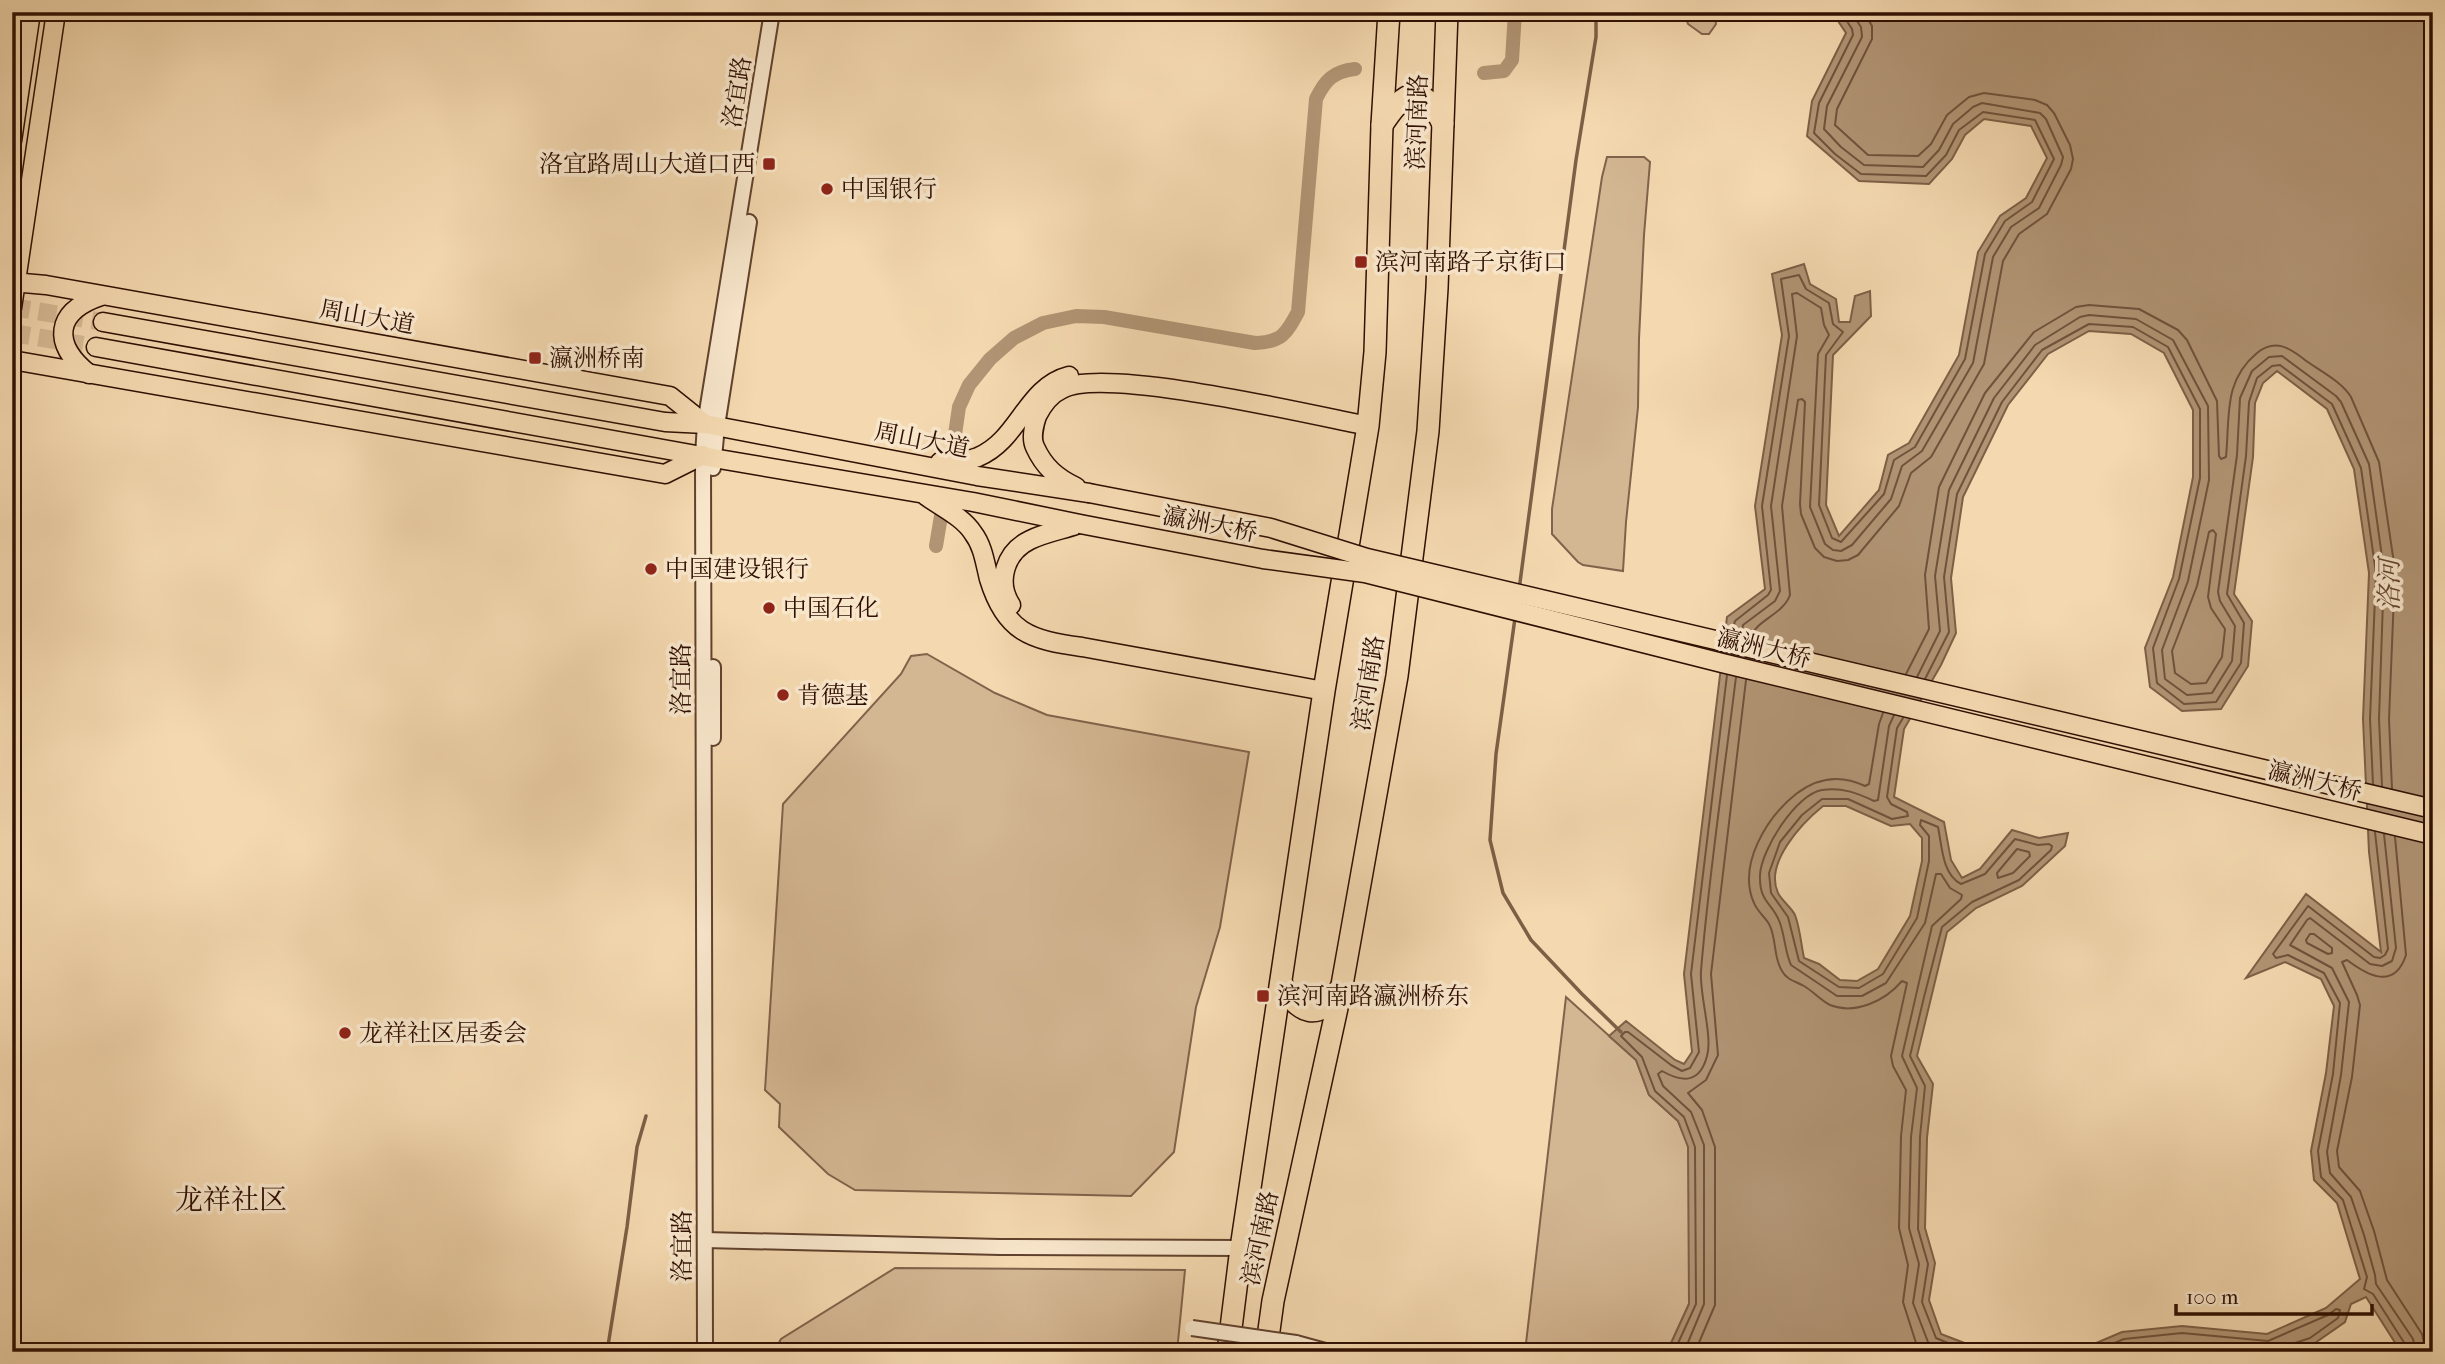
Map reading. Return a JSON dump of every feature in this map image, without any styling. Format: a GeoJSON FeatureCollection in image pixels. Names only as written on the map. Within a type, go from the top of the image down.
{"type":"FeatureCollection","features":[{"type":"Feature","properties":{"kind":"highway","name":"滨河南路"},"geometry":{"type":"LineString","coordinates":[[1228,1352],[1324,691],[1368,426],[1375,352],[1382,125],[1389,12]]}},
{"type":"Feature","properties":{"kind":"highway","name":"滨河南路"},"geometry":{"type":"LineString","coordinates":[[1266,1352],[1273,1301],[1342,985],[1397,676],[1428,431],[1447,12]]}},
{"type":"Feature","properties":{"kind":"highway"},"geometry":{"type":"LineString","coordinates":[[1382,125],[1401,99],[1412,94],[1422,96],[1434,106],[1444,124]]}},
{"type":"Feature","properties":{"kind":"highway"},"geometry":{"type":"LineString","coordinates":[[1281,983],[1298,1007],[1309,1011],[1324,1009],[1342,985]]}},
{"type":"Feature","properties":{"kind":"main road"},"geometry":{"type":"LineString","coordinates":[[12,141],[31,12]]}},
{"type":"Feature","properties":{"kind":"main road"},"geometry":{"type":"LineString","coordinates":[[12,308],[56,12]]}},
{"type":"Feature","properties":{"kind":"main road","name":"周山大道"},"geometry":{"type":"LineString","coordinates":[[14,282],[104,295],[670,396],[711,425]]}},
{"type":"Feature","properties":{"kind":"main road"},"geometry":{"type":"LineString","coordinates":[[89,373],[74,362],[65,348],[63,329],[71,312],[82,302],[104,295]]}},
{"type":"Feature","properties":{"kind":"main road","name":"周山大道"},"geometry":{"type":"LineString","coordinates":[[103,322],[665,422],[711,425],[977,475],[1089,493]]}},
{"type":"Feature","properties":{"kind":"main road","name":"周山大道"},"geometry":{"type":"LineString","coordinates":[[96,347],[708,457],[920,492],[1080,524]]}},
{"type":"Feature","properties":{"kind":"main road"},"geometry":{"type":"LineString","coordinates":[[12,360],[666,474],[708,457]]}},
{"type":"Feature","properties":{"kind":"main road"},"geometry":{"type":"LineString","coordinates":[[923,464],[975,459],[996,447],[1012,430],[1037,394],[1046,385],[1064,377],[1098,372],[1131,377],[1158,386]]}},
{"type":"Feature","properties":{"kind":"main road"},"geometry":{"type":"LineString","coordinates":[[1089,493],[1059,478],[1041,460],[1033,443],[1035,422],[1043,405],[1062,388],[1088,382],[1158,386],[1368,426]]}},
{"type":"Feature","properties":{"kind":"main road"},"geometry":{"type":"LineString","coordinates":[[920,492],[973,531],[994,595],[1004,614],[1022,631],[1046,642],[1324,691]]}},
{"type":"Feature","properties":{"kind":"main road","name":"瀛洲大桥"},"geometry":{"type":"LineString","coordinates":[[1089,493],[1271,528],[1380,561],[2433,809]]}},
{"type":"Feature","properties":{"kind":"main road"},"geometry":{"type":"LineString","coordinates":[[1080,524],[1028,540],[1013,554],[1005,568],[1003,586],[1009,601],[1021,617],[1035,627],[1082,647]]}},
{"type":"Feature","properties":{"kind":"main road","name":"瀛洲大桥"},"geometry":{"type":"LineString","coordinates":[[1080,524],[1263,559],[1365,573],[1722,663],[2433,835]]}},
{"type":"Feature","properties":{"kind":"street","name":"洛宜路"},"geometry":{"type":"LineString","coordinates":[[714,1352],[710,1240],[708,457],[772,12]]}},
{"type":"Feature","properties":{"kind":"street","name":"洛宜路"},"geometry":{"type":"LineString","coordinates":[[711,425],[782,12]]}},
{"type":"Feature","properties":{"kind":"street","name":"洛宜路"},"geometry":{"type":"LineString","coordinates":[[705,1352],[710,1240]]}},
{"type":"Feature","properties":{"kind":"street"},"geometry":{"type":"LineString","coordinates":[[710,1240],[1000,1247],[1241,1248]]}},
{"type":"Feature","properties":{"kind":"street"},"geometry":{"type":"LineString","coordinates":[[1192,1328],[1296,1343],[1329,1352]]}},
{"type":"Feature","properties":{"kind":"shaded area"},"geometry":{"type":"Polygon","coordinates":[[[1695,12],[1714,12],[1716,24],[1709,34],[1702,34],[1688,24],[1687,21],[1695,12]]]}},
{"type":"Feature","properties":{"kind":"shaded area"},"geometry":{"type":"Polygon","coordinates":[[[1607,157],[1644,157],[1650,162],[1644,235],[1638,407],[1623,571],[1583,565],[1552,534],[1552,509],[1607,157]]]}},
{"type":"Feature","properties":{"kind":"shaded area"},"geometry":{"type":"Polygon","coordinates":[[[927,654],[995,693],[1047,715],[1249,752],[1220,927],[1196,1007],[1174,1152],[1131,1196],[855,1190],[828,1174],[779,1127],[780,1104],[765,1090],[783,804],[901,674],[911,656],[927,654]]]}},
{"type":"Feature","properties":{"kind":"shaded area"},"geometry":{"type":"Polygon","coordinates":[[[1566,997],[1636,1060],[1649,1095],[1678,1121],[1689,1147],[1689,1304],[1667,1352],[1525,1352],[1566,997]]]}},
{"type":"Feature","properties":{"kind":"shaded area"},"geometry":{"type":"Polygon","coordinates":[[[895,1268],[1185,1270],[1177,1352],[774,1352],[781,1339],[895,1268]]]}},
{"type":"Feature","properties":{"kind":"water","name":"洛河"},"geometry":{"type":"Polygon","coordinates":[[[1832,12],[2433,12],[2433,1352],[2401,1352],[2366,1297],[2351,1304],[2345,1322],[2312,1345],[2288,1352],[2075,1352],[2122,1332],[2182,1326],[2267,1334],[2326,1308],[2360,1279],[2337,1203],[2314,1180],[2311,1151],[2326,1073],[2334,1006],[2321,979],[2285,962],[2246,978],[2306,894],[2381,952],[2369,852],[2363,719],[2369,573],[2354,469],[2327,409],[2277,371],[2263,383],[2255,403],[2253,457],[2234,594],[2252,621],[2248,666],[2221,709],[2182,711],[2150,687],[2145,648],[2173,577],[2193,477],[2193,410],[2164,353],[2131,334],[2089,331],[2048,354],[2008,405],[1963,497],[1951,578],[1956,633],[1904,729],[1894,797],[1944,822],[1951,860],[1962,878],[1980,869],[2012,830],[2039,838],[2068,833],[2065,846],[2022,886],[1976,908],[1947,932],[1917,1056],[1933,1084],[1927,1138],[1925,1228],[1935,1263],[1929,1300],[1941,1334],[1988,1352],[1667,1352],[1689,1304],[1688,1147],[1678,1121],[1649,1095],[1636,1060],[1609,1036],[1626,1021],[1675,1060],[1684,1064],[1692,1052],[1684,974],[1727,617],[1765,589],[1755,506],[1782,335],[1772,274],[1804,264],[1810,284],[1836,299],[1839,322],[1850,322],[1855,296],[1870,291],[1871,316],[1833,355],[1826,505],[1839,536],[1879,490],[1888,455],[1909,443],[1959,355],[1978,252],[2000,216],[2026,198],[2047,158],[2031,126],[1984,119],[1965,135],[1952,159],[1929,184],[1859,181],[1807,136],[1812,101],[1846,33],[1832,12]],[[1823,806],[1805,823],[1787,845],[1776,869],[1775,881],[1778,893],[1795,915],[1804,958],[1819,964],[1840,980],[1857,981],[1878,969],[1910,916],[1922,861],[1922,838],[1910,824],[1891,826],[1846,806],[1823,806]]]}},
{"type":"Feature","properties":{"kind":"waterway"},"geometry":{"type":"LineString","coordinates":[[1484,73],[1504,71],[1512,60],[1515,12]]}},
{"type":"Feature","properties":{"kind":"waterway"},"geometry":{"type":"LineString","coordinates":[[1519,590],[1576,160],[1596,37],[1596,12]]}},
{"type":"Feature","properties":{"kind":"waterway"},"geometry":{"type":"LineString","coordinates":[[952,455],[959,407],[969,385],[990,359],[1014,338],[1043,323],[1076,316],[1104,317],[1255,343],[1271,341],[1282,335],[1298,312],[1316,99],[1331,78],[1341,72],[1355,69]]}},
{"type":"Feature","properties":{"kind":"waterway"},"geometry":{"type":"LineString","coordinates":[[936,546],[941,516]]}},
{"type":"Feature","properties":{"kind":"waterway"},"geometry":{"type":"LineString","coordinates":[[1515,618],[1496,754],[1490,840],[1503,893],[1531,940],[1621,1032]]}},
{"type":"Feature","properties":{"kind":"waterway"},"geometry":{"type":"LineString","coordinates":[[607,1352],[637,1147],[646,1116]]}},
{"type":"Feature","properties":{"kind":"tunnel"},"geometry":{"type":"LineString","coordinates":[[12,307],[103,322]]}},
{"type":"Feature","properties":{"kind":"tunnel"},"geometry":{"type":"LineString","coordinates":[[12,333],[96,347]]}},
{"type":"Feature","properties":{"kind":"place","name":"洛宜路周山大道口西"},"geometry":{"type":"Point","coordinates":[769,164]}},
{"type":"Feature","properties":{"kind":"place","name":"中国银行"},"geometry":{"type":"Point","coordinates":[827,189]}},
{"type":"Feature","properties":{"kind":"place","name":"滨河南路子京街口"},"geometry":{"type":"Point","coordinates":[1361,262]}},
{"type":"Feature","properties":{"kind":"place","name":"瀛洲桥南"},"geometry":{"type":"Point","coordinates":[535,358]}},
{"type":"Feature","properties":{"kind":"place","name":"中国建设银行"},"geometry":{"type":"Point","coordinates":[651,569]}},
{"type":"Feature","properties":{"kind":"place","name":"中国石化"},"geometry":{"type":"Point","coordinates":[769,608]}},
{"type":"Feature","properties":{"kind":"place","name":"肯德基"},"geometry":{"type":"Point","coordinates":[783,695]}},
{"type":"Feature","properties":{"kind":"place","name":"滨河南路瀛洲桥东"},"geometry":{"type":"Point","coordinates":[1263,996]}},
{"type":"Feature","properties":{"kind":"place","name":"龙祥社区居委会"},"geometry":{"type":"Point","coordinates":[345,1033]}},
{"type":"Feature","properties":{"kind":"district","name":"龙祥社区"},"geometry":{"type":"Point","coordinates":[231,1199]}}]}
